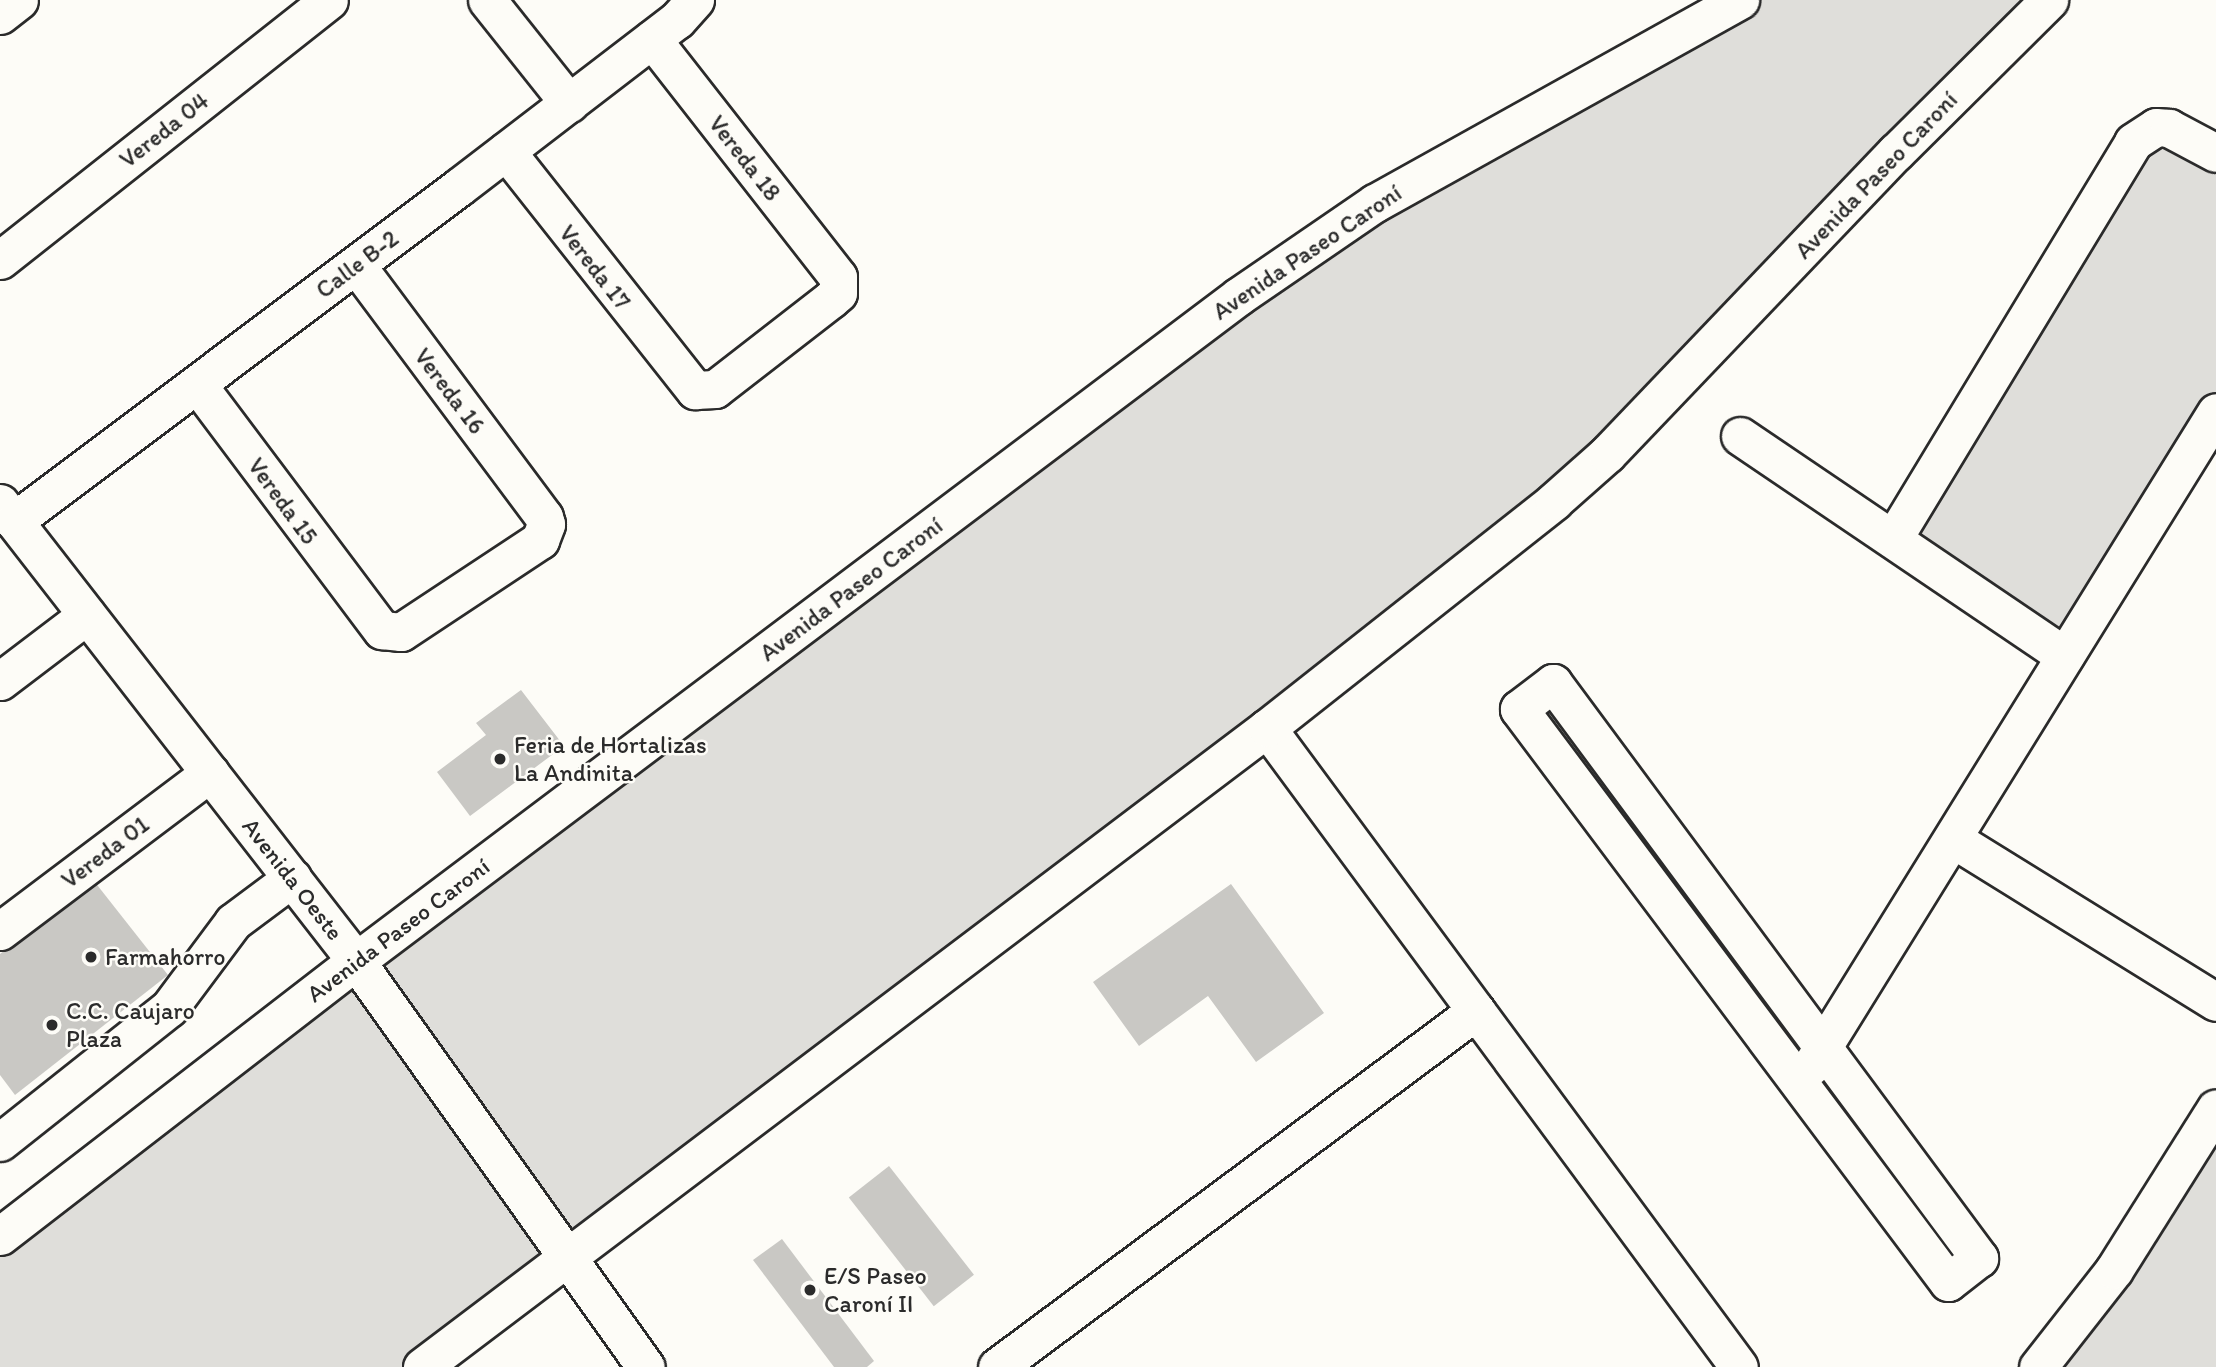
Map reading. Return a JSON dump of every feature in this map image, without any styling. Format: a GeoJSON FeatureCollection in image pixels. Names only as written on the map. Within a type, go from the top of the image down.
{"type":"FeatureCollection","features":[{"type":"Feature","properties":{"kind":"street"},"geometry":{"type":"LineString","coordinates":[[0,15],[19,0]]}},
{"type":"Feature","properties":{"kind":"street","name":"Vereda 04"},"geometry":{"type":"LineString","coordinates":[[0,260],[329,0]]}},
{"type":"Feature","properties":{"kind":"street"},"geometry":{"type":"LineString","coordinates":[[487,0],[569,103]]}},
{"type":"Feature","properties":{"kind":"street","name":"Calle B-2"},"geometry":{"type":"LineString","coordinates":[[7,512],[197,384],[652,39],[695,0]]}},
{"type":"Feature","properties":{"kind":"street","name":"Avenida Paseo Caroní"},"geometry":{"type":"LineString","coordinates":[[0,1236],[356,961],[1315,243],[1437,166],[1740,0]]}},
{"type":"Feature","properties":{"kind":"street","name":"Avenida Paseo Caroní"},"geometry":{"type":"LineString","coordinates":[[422,1367],[563,1256],[1267,728],[1499,547],[1607,454],[1896,152],[2049,0]]}},
{"type":"Feature","properties":{"kind":"street","name":"Vereda 18"},"geometry":{"type":"LineString","coordinates":[[652,39],[838,277],[838,293],[715,389],[695,390],[684,383]]}},
{"type":"Feature","properties":{"kind":"street"},"geometry":{"type":"LineString","coordinates":[[1893,539],[2133,142],[2156,127],[2169,128],[2216,153]]}},
{"type":"Feature","properties":{"kind":"street","name":"Vereda 17"},"geometry":{"type":"LineString","coordinates":[[506,151],[684,383]]}},
{"type":"Feature","properties":{"kind":"street","name":"Vereda 16"},"geometry":{"type":"LineString","coordinates":[[356,265],[544,517],[546,524],[540,540],[401,632],[382,630],[369,617]]}},
{"type":"Feature","properties":{"kind":"street","name":"Vereda 15"},"geometry":{"type":"LineString","coordinates":[[197,384],[369,617]]}},
{"type":"Feature","properties":{"kind":"street"},"geometry":{"type":"LineString","coordinates":[[1800,1083],[2216,412]]}},
{"type":"Feature","properties":{"kind":"street"},"geometry":{"type":"LineString","coordinates":[[1741,436],[2065,656]]}},
{"type":"Feature","properties":{"kind":"street","name":"Avenida Oeste"},"geometry":{"type":"LineString","coordinates":[[7,512],[356,961],[563,1256],[646,1367]]}},
{"type":"Feature","properties":{"kind":"street"},"geometry":{"type":"LineString","coordinates":[[0,681],[87,615]]}},
{"type":"Feature","properties":{"kind":"street"},"geometry":{"type":"LineString","coordinates":[[1553,683],[1979,1258],[1948,1282],[1800,1083],[1519,709],[1553,683]]}},
{"type":"Feature","properties":{"kind":"street"},"geometry":{"type":"LineString","coordinates":[[1267,728],[1739,1367]]}},
{"type":"Feature","properties":{"kind":"street","name":"Vereda 01"},"geometry":{"type":"LineString","coordinates":[[0,931],[210,773]]}},
{"type":"Feature","properties":{"kind":"street"},"geometry":{"type":"LineString","coordinates":[[1953,839],[2216,1002]]}},
{"type":"Feature","properties":{"kind":"street"},"geometry":{"type":"LineString","coordinates":[[0,1142],[169,1008],[233,922],[292,878]]}},
{"type":"Feature","properties":{"kind":"street"},"geometry":{"type":"LineString","coordinates":[[997,1367],[1476,1011]]}},
{"type":"Feature","properties":{"kind":"street"},"geometry":{"type":"LineString","coordinates":[[2038,1367],[2114,1270],[2216,1108]]}},
{"type":"Feature","properties":{"kind":"shaded area"},"geometry":{"type":"Polygon","coordinates":[[[1740,0],[2049,0],[1607,454],[422,1367],[0,1367],[0,1236],[1239,296],[1740,0]]]}},
{"type":"Feature","properties":{"kind":"shaded area"},"geometry":{"type":"Polygon","coordinates":[[[2133,142],[2216,153],[2216,412],[2065,656],[1893,539],[2133,142]]]}},
{"type":"Feature","properties":{"kind":"shaded area"},"geometry":{"type":"Polygon","coordinates":[[[2216,1108],[2216,1367],[2038,1367],[2216,1108]]]}},
{"type":"Feature","properties":{"kind":"building","name":"Feria de Hortalizas La Andinita"},"geometry":{"type":"Polygon","coordinates":[[[521,690],[564,746],[470,816],[437,772],[486,735],[476,723],[521,690]]]}},
{"type":"Feature","properties":{"kind":"building","name":"C.C. Caujaro Plaza"},"geometry":{"type":"Polygon","coordinates":[[[94,881],[168,975],[15,1095],[0,1075],[0,954],[94,881]]]}},
{"type":"Feature","properties":{"kind":"building"},"geometry":{"type":"Polygon","coordinates":[[[1231,884],[1324,1013],[1256,1062],[1208,996],[1139,1046],[1093,982],[1231,884]]]}},
{"type":"Feature","properties":{"kind":"building"},"geometry":{"type":"Polygon","coordinates":[[[889,1166],[974,1275],[934,1306],[849,1197],[889,1166]]]}},
{"type":"Feature","properties":{"kind":"building"},"geometry":{"type":"Polygon","coordinates":[[[782,1239],[874,1361],[867,1367],[834,1367],[753,1260],[782,1239]]]}},
{"type":"Feature","properties":{"kind":"place","name":"Feria de Hortalizas La Andinita"},"geometry":{"type":"Point","coordinates":[500,759]}},
{"type":"Feature","properties":{"kind":"place","name":"Farmahorro"},"geometry":{"type":"Point","coordinates":[91,957]}},
{"type":"Feature","properties":{"kind":"place","name":"C.C. Caujaro Plaza"},"geometry":{"type":"Point","coordinates":[52,1025]}},
{"type":"Feature","properties":{"kind":"place","name":"E/S Paseo Caroní II"},"geometry":{"type":"Point","coordinates":[810,1290]}}]}
